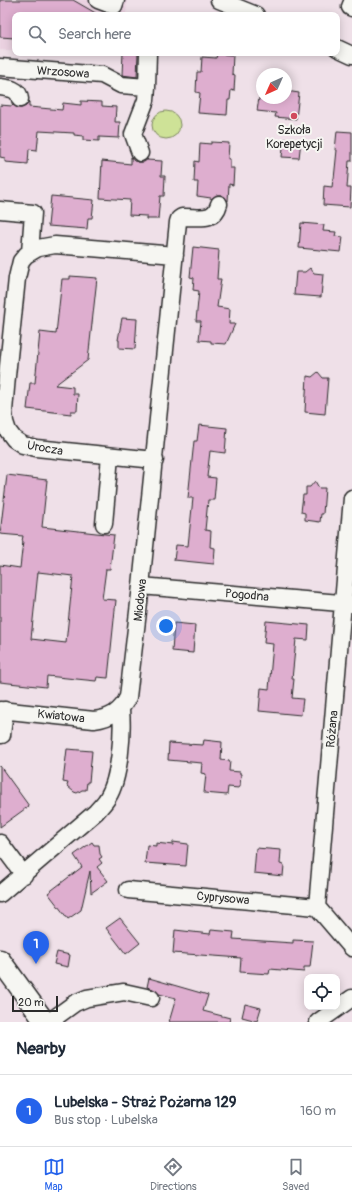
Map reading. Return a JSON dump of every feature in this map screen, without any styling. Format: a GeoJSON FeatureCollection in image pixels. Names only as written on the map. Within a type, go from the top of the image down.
{"type":"FeatureCollection","features":[{"type":"Feature","properties":{"kind":"main road"},"geometry":{"type":"LineString","coordinates":[[0,960],[44,1021]]}},
{"type":"Feature","properties":{"kind":"street"},"geometry":{"type":"LineString","coordinates":[[98,0],[114,7]]}},
{"type":"Feature","properties":{"kind":"street"},"geometry":{"type":"LineString","coordinates":[[219,0],[249,12]]}},
{"type":"Feature","properties":{"kind":"street"},"geometry":{"type":"LineString","coordinates":[[340,49],[352,55]]}},
{"type":"Feature","properties":{"kind":"street"},"geometry":{"type":"LineString","coordinates":[[140,153],[127,134],[146,100],[148,56]]}},
{"type":"Feature","properties":{"kind":"street","name":"Wrzosowa"},"geometry":{"type":"LineString","coordinates":[[0,67],[102,75],[121,85],[146,87]]}},
{"type":"Feature","properties":{"kind":"street"},"geometry":{"type":"LineString","coordinates":[[0,87],[9,88],[16,91],[20,96],[20,99]]}},
{"type":"Feature","properties":{"kind":"street","name":"Miodowa"},"geometry":{"type":"LineString","coordinates":[[0,894],[96,812],[108,797],[114,783],[118,763],[122,724],[121,710],[125,705],[131,685],[179,219],[182,216],[200,218],[213,215],[219,204]]}},
{"type":"Feature","properties":{"kind":"street"},"geometry":{"type":"LineString","coordinates":[[0,210],[33,213],[30,252]]}},
{"type":"Feature","properties":{"kind":"street"},"geometry":{"type":"LineString","coordinates":[[30,252],[42,246],[55,245],[175,255]]}},
{"type":"Feature","properties":{"kind":"street","name":"Urocza"},"geometry":{"type":"LineString","coordinates":[[30,252],[21,262],[17,278],[3,375],[5,422],[8,431],[14,439],[23,445],[36,448],[154,460]]}},
{"type":"Feature","properties":{"kind":"street"},"geometry":{"type":"LineString","coordinates":[[104,524],[110,456]]}},
{"type":"Feature","properties":{"kind":"street","name":"Różana"},"geometry":{"type":"LineString","coordinates":[[317,907],[347,603],[352,498]]}},
{"type":"Feature","properties":{"kind":"street","name":"Pogodna"},"geometry":{"type":"LineString","coordinates":[[141,586],[347,603]]}},
{"type":"Feature","properties":{"kind":"street"},"geometry":{"type":"LineString","coordinates":[[0,735],[2,735],[3,710]]}},
{"type":"Feature","properties":{"kind":"street","name":"Kwiatowa"},"geometry":{"type":"LineString","coordinates":[[3,710],[94,720],[103,719],[121,710]]}},
{"type":"Feature","properties":{"kind":"street"},"geometry":{"type":"LineString","coordinates":[[0,843],[24,875]]}},
{"type":"Feature","properties":{"kind":"street","name":"Cyprysowa"},"geometry":{"type":"LineString","coordinates":[[128,890],[317,907]]}},
{"type":"Feature","properties":{"kind":"street"},"geometry":{"type":"LineString","coordinates":[[317,907],[352,948]]}},
{"type":"Feature","properties":{"kind":"street"},"geometry":{"type":"LineString","coordinates":[[44,1021],[75,1003],[87,998],[124,992],[151,998]]}},
{"type":"Feature","properties":{"kind":"street"},"geometry":{"type":"LineString","coordinates":[[318,1022],[352,998]]}},
{"type":"Feature","properties":{"kind":"shaded area"},"geometry":{"type":"Polygon","coordinates":[[[0,0],[127,0],[126,12],[12,12],[12,51],[0,50],[0,0]]]}},
{"type":"Feature","properties":{"kind":"green space"},"geometry":{"type":"Polygon","coordinates":[[[166,111],[176,115],[180,125],[176,135],[166,139],[156,135],[152,125],[156,115],[166,111]]]}},
{"type":"Feature","properties":{"kind":"building"},"geometry":{"type":"Polygon","coordinates":[[[0,0],[73,0],[94,12],[12,12],[12,38],[0,37],[0,0]]]}},
{"type":"Feature","properties":{"kind":"building"},"geometry":{"type":"Polygon","coordinates":[[[123,56],[138,56],[137,77],[122,75],[123,56]]]}},
{"type":"Feature","properties":{"kind":"building"},"geometry":{"type":"Polygon","coordinates":[[[216,56],[233,56],[232,74],[235,75],[234,91],[231,90],[230,100],[228,100],[227,115],[198,113],[200,93],[196,92],[197,72],[201,72],[202,57],[216,58],[216,56]]]}},
{"type":"Feature","properties":{"kind":"building"},"geometry":{"type":"Polygon","coordinates":[[[292,92],[299,93],[296,119],[275,117],[276,113],[257,111],[258,104],[292,104],[292,92]]]}},
{"type":"Feature","properties":{"kind":"building"},"geometry":{"type":"Polygon","coordinates":[[[81,101],[102,102],[102,106],[116,107],[115,122],[120,122],[119,138],[99,137],[99,141],[83,140],[83,136],[74,135],[74,133],[39,131],[37,150],[29,149],[28,164],[5,162],[5,158],[0,157],[0,105],[13,105],[17,108],[22,108],[29,102],[29,107],[62,110],[63,103],[81,105],[81,101]]]}},
{"type":"Feature","properties":{"kind":"building"},"geometry":{"type":"Polygon","coordinates":[[[337,131],[352,132],[352,161],[349,161],[347,188],[351,188],[350,207],[323,205],[324,186],[332,187],[334,179],[337,131]]]}},
{"type":"Feature","properties":{"kind":"building"},"geometry":{"type":"Polygon","coordinates":[[[284,139],[301,141],[299,158],[282,157],[284,139]]]}},
{"type":"Feature","properties":{"kind":"building"},"geometry":{"type":"Polygon","coordinates":[[[211,142],[229,143],[228,159],[230,159],[230,168],[234,168],[233,185],[229,184],[228,201],[222,195],[217,195],[211,199],[197,196],[198,182],[194,182],[195,161],[199,162],[200,143],[211,144],[211,142]]]}},
{"type":"Feature","properties":{"kind":"building"},"geometry":{"type":"Polygon","coordinates":[[[131,157],[134,161],[139,162],[144,162],[148,159],[147,160],[162,161],[161,176],[165,176],[164,196],[160,196],[158,219],[146,219],[146,216],[129,215],[130,200],[100,198],[102,161],[131,164],[131,157]]]}},
{"type":"Feature","properties":{"kind":"building"},"geometry":{"type":"Polygon","coordinates":[[[51,196],[94,200],[92,218],[88,218],[87,229],[48,226],[51,196]]]}},
{"type":"Feature","properties":{"kind":"building"},"geometry":{"type":"Polygon","coordinates":[[[301,223],[324,225],[323,231],[336,232],[335,236],[343,237],[341,252],[299,248],[301,223]]]}},
{"type":"Feature","properties":{"kind":"building"},"geometry":{"type":"Polygon","coordinates":[[[193,247],[219,250],[217,279],[221,279],[217,307],[230,309],[229,324],[235,324],[226,344],[211,343],[211,341],[199,340],[201,321],[196,321],[199,291],[193,290],[194,278],[190,277],[193,247]]]}},
{"type":"Feature","properties":{"kind":"building"},"geometry":{"type":"Polygon","coordinates":[[[310,268],[314,273],[323,274],[321,297],[294,295],[296,272],[305,272],[310,268]]]}},
{"type":"Feature","properties":{"kind":"building"},"geometry":{"type":"Polygon","coordinates":[[[70,276],[97,278],[88,360],[55,385],[73,387],[73,394],[78,394],[77,411],[71,411],[71,414],[27,409],[30,383],[35,383],[40,332],[56,334],[62,279],[70,279],[70,276]]]}},
{"type":"Feature","properties":{"kind":"building"},"geometry":{"type":"Polygon","coordinates":[[[122,318],[137,319],[135,349],[119,348],[118,340],[122,318]]]}},
{"type":"Feature","properties":{"kind":"building"},"geometry":{"type":"Polygon","coordinates":[[[318,372],[323,378],[328,378],[325,414],[305,412],[307,376],[312,377],[318,372]]]}},
{"type":"Feature","properties":{"kind":"building"},"geometry":{"type":"Polygon","coordinates":[[[199,425],[227,428],[225,453],[210,451],[207,477],[216,478],[214,500],[208,500],[205,530],[211,531],[210,547],[215,548],[214,564],[174,560],[176,545],[188,546],[193,498],[188,498],[194,441],[197,441],[199,425]]]}},
{"type":"Feature","properties":{"kind":"building"},"geometry":{"type":"Polygon","coordinates":[[[7,475],[47,480],[42,527],[114,535],[110,569],[106,569],[102,599],[116,600],[108,678],[97,677],[96,681],[47,676],[46,687],[0,682],[0,565],[20,568],[23,536],[0,534],[7,475]],[[38,572],[31,639],[66,643],[73,576],[38,572]]]}},
{"type":"Feature","properties":{"kind":"building"},"geometry":{"type":"Polygon","coordinates":[[[315,481],[319,488],[325,488],[323,514],[321,514],[320,522],[305,520],[305,513],[301,512],[303,495],[306,495],[306,487],[310,487],[315,481]]]}},
{"type":"Feature","properties":{"kind":"building"},"geometry":{"type":"Polygon","coordinates":[[[266,621],[309,625],[308,640],[296,639],[292,679],[294,679],[292,698],[303,699],[301,715],[259,711],[261,688],[269,689],[273,644],[264,643],[266,621]]]}},
{"type":"Feature","properties":{"kind":"building"},"geometry":{"type":"Polygon","coordinates":[[[174,623],[195,625],[193,653],[172,651],[174,623]]]}},
{"type":"Feature","properties":{"kind":"building"},"geometry":{"type":"Polygon","coordinates":[[[204,740],[222,742],[221,760],[230,761],[229,771],[240,772],[241,774],[239,788],[228,787],[227,795],[204,793],[206,774],[201,773],[202,763],[168,760],[169,743],[203,745],[204,740]]]}},
{"type":"Feature","properties":{"kind":"building"},"geometry":{"type":"Polygon","coordinates":[[[67,749],[92,751],[89,782],[87,782],[86,790],[82,790],[77,793],[74,792],[67,786],[68,783],[63,782],[67,749]]]}},
{"type":"Feature","properties":{"kind":"building"},"geometry":{"type":"Polygon","coordinates":[[[0,766],[29,806],[0,827],[0,766]]]}},
{"type":"Feature","properties":{"kind":"building"},"geometry":{"type":"Polygon","coordinates":[[[92,842],[94,845],[99,845],[100,854],[102,857],[99,859],[102,863],[97,867],[108,881],[91,893],[90,871],[81,910],[68,919],[48,893],[82,867],[74,855],[92,842]]]}},
{"type":"Feature","properties":{"kind":"building"},"geometry":{"type":"Polygon","coordinates":[[[173,842],[188,844],[186,866],[145,863],[147,845],[156,846],[156,843],[173,845],[173,842]]]}},
{"type":"Feature","properties":{"kind":"building"},"geometry":{"type":"Polygon","coordinates":[[[256,848],[281,850],[280,864],[284,865],[283,876],[254,873],[256,848]]]}},
{"type":"Feature","properties":{"kind":"building"},"geometry":{"type":"Polygon","coordinates":[[[120,918],[140,943],[126,954],[106,928],[120,918]]]}},
{"type":"Feature","properties":{"kind":"building"},"geometry":{"type":"Polygon","coordinates":[[[175,930],[210,934],[211,930],[234,932],[233,939],[293,943],[293,940],[313,941],[310,967],[304,967],[304,972],[270,969],[269,974],[240,972],[241,958],[173,953],[175,930]]]}},
{"type":"Feature","properties":{"kind":"building"},"geometry":{"type":"Polygon","coordinates":[[[57,952],[70,955],[68,967],[54,964],[57,952]]]}},
{"type":"Feature","properties":{"kind":"building"},"geometry":{"type":"Polygon","coordinates":[[[149,978],[208,995],[203,1011],[230,1018],[229,1022],[169,1022],[176,998],[159,994],[153,989],[147,987],[149,978]]]}},
{"type":"Feature","properties":{"kind":"building"},"geometry":{"type":"Polygon","coordinates":[[[245,1004],[261,1008],[257,1021],[242,1017],[245,1004]]]}},
{"type":"Feature","properties":{"kind":"place","name":"Szkoła Korepetycji"},"geometry":{"type":"Point","coordinates":[294,116]}},
{"type":"Feature","properties":{"kind":"place","name":"Lubelska - Straż Pożarna 129"},"geometry":{"type":"Point","coordinates":[36,964]}}]}
